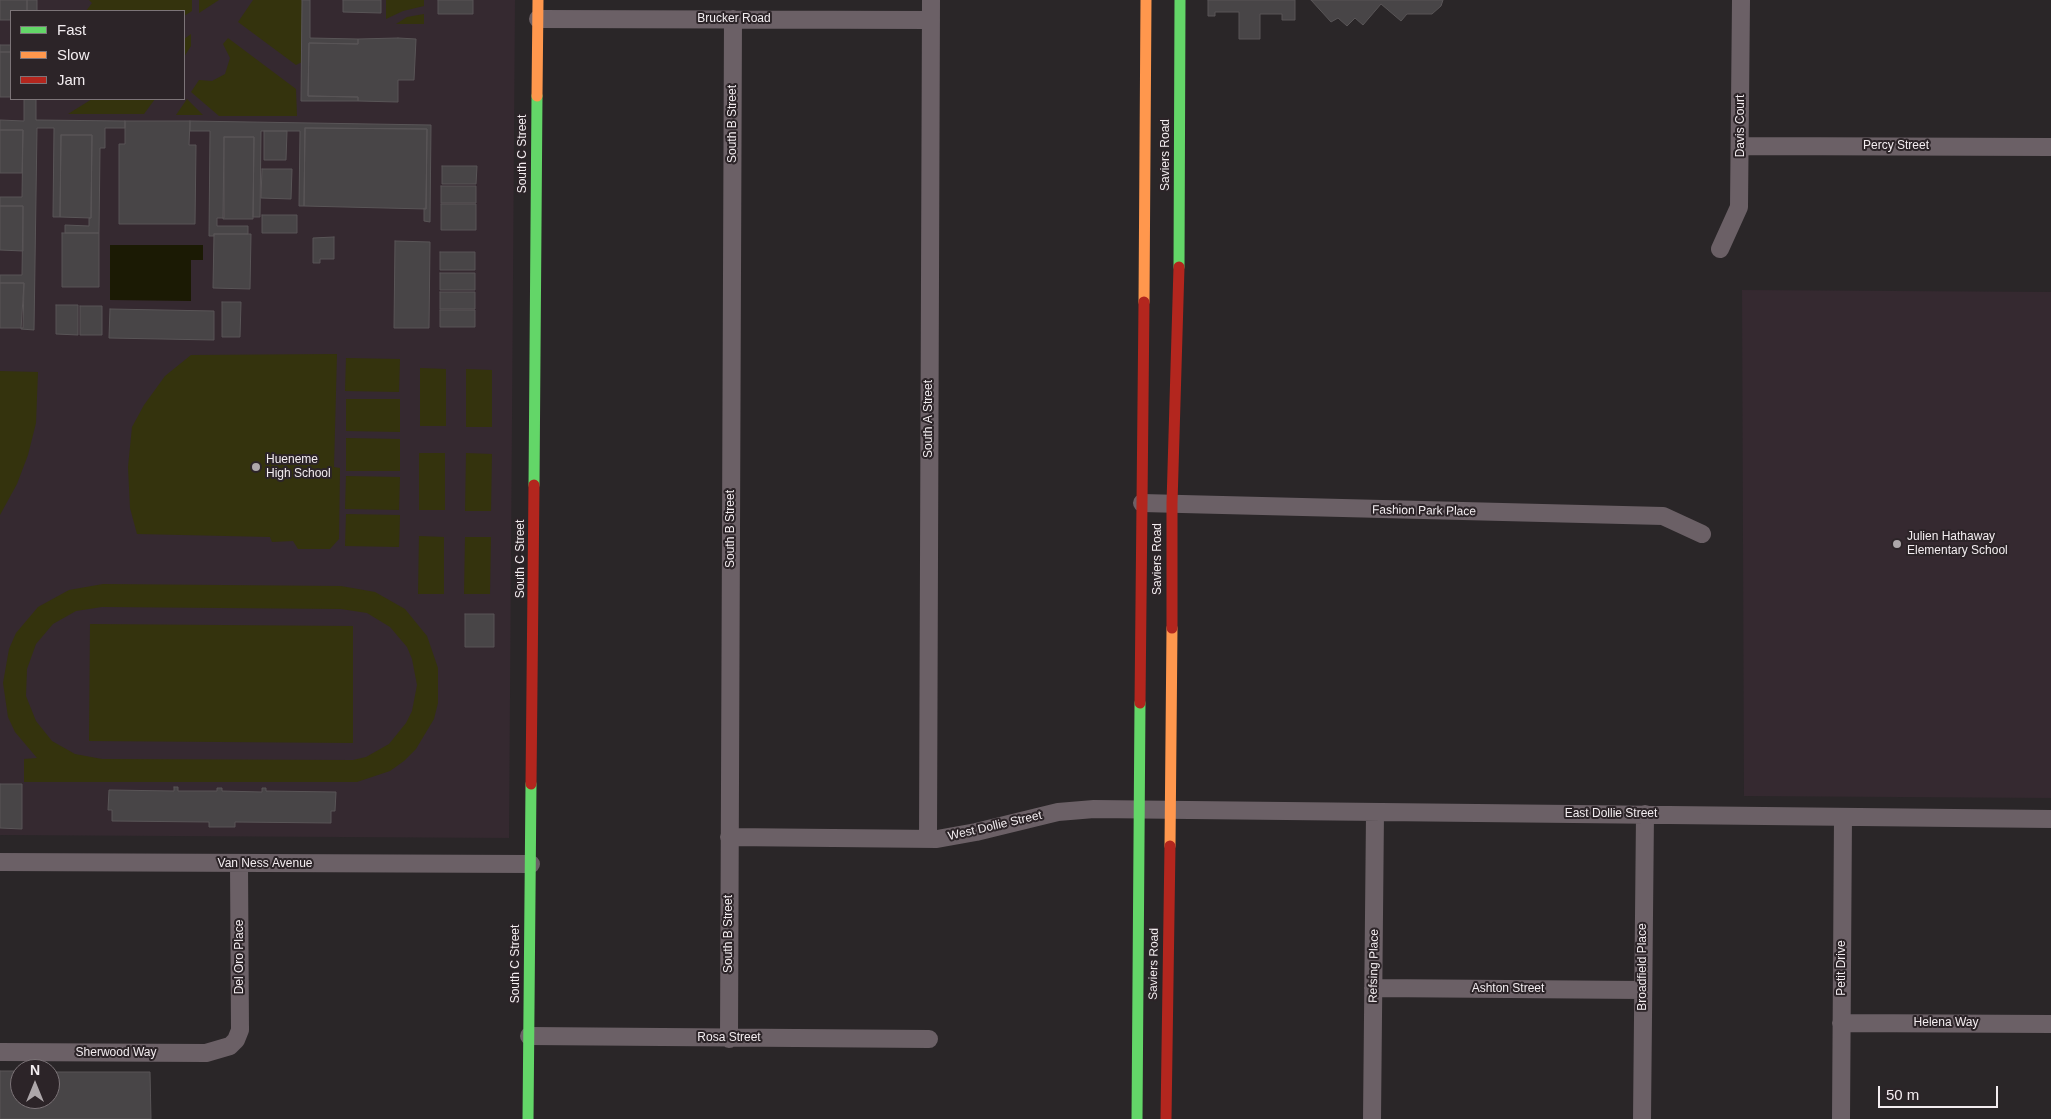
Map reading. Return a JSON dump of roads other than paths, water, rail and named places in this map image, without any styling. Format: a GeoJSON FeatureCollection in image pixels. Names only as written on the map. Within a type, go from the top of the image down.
{"type":"FeatureCollection","features":[{"type":"Feature","properties":{"kind":"main road","name":"South C Street"},"geometry":{"type":"LineString","coordinates":[[528,1119],[538,0]]}},
{"type":"Feature","properties":{"kind":"main road","name":"Saviers Road"},"geometry":{"type":"LineString","coordinates":[[1137,1119],[1146,0]]}},
{"type":"Feature","properties":{"kind":"main road","name":"Saviers Road"},"geometry":{"type":"LineString","coordinates":[[1166,1119],[1171,810],[1172,503],[1179,312],[1180,0]]}},
{"type":"Feature","properties":{"kind":"street","name":"South A Street"},"geometry":{"type":"LineString","coordinates":[[928,839],[931,0]]}},
{"type":"Feature","properties":{"kind":"street","name":"Davis Court"},"geometry":{"type":"LineString","coordinates":[[1720,249],[1739,208],[1741,0]]}},
{"type":"Feature","properties":{"kind":"street","name":"Brucker Road"},"geometry":{"type":"LineString","coordinates":[[538,19],[931,20]]}},
{"type":"Feature","properties":{"kind":"street","name":"South B Street"},"geometry":{"type":"LineString","coordinates":[[729,1039],[733,20]]}},
{"type":"Feature","properties":{"kind":"street","name":"Percy Street"},"geometry":{"type":"LineString","coordinates":[[1741,146],[2051,147]]}},
{"type":"Feature","properties":{"kind":"street","name":"Fashion Park Place"},"geometry":{"type":"LineString","coordinates":[[1142,503],[1663,516],[1702,534]]}},
{"type":"Feature","properties":{"kind":"street","name":"West Dollie Street"},"geometry":{"type":"LineString","coordinates":[[729,837],[928,839],[976,832],[1058,812],[1094,809],[1171,810]]}},
{"type":"Feature","properties":{"kind":"street","name":"East Dollie Street"},"geometry":{"type":"LineString","coordinates":[[1171,810],[2051,819]]}},
{"type":"Feature","properties":{"kind":"street","name":"Refsing Place"},"geometry":{"type":"LineString","coordinates":[[1372,1119],[1375,813]]}},
{"type":"Feature","properties":{"kind":"street","name":"Broadfield Place"},"geometry":{"type":"LineString","coordinates":[[1642,1119],[1645,814]]}},
{"type":"Feature","properties":{"kind":"street","name":"Petit Drive"},"geometry":{"type":"LineString","coordinates":[[1841,1119],[1843,816]]}},
{"type":"Feature","properties":{"kind":"street","name":"Van Ness Avenue"},"geometry":{"type":"LineString","coordinates":[[0,862],[531,864]]}},
{"type":"Feature","properties":{"kind":"street","name":"Del Oro Place"},"geometry":{"type":"LineString","coordinates":[[230,1046],[236,1040],[240,1030],[239,864]]}},
{"type":"Feature","properties":{"kind":"street","name":"Ashton Street"},"geometry":{"type":"LineString","coordinates":[[1373,988],[1643,990]]}},
{"type":"Feature","properties":{"kind":"street","name":"Helena Way"},"geometry":{"type":"LineString","coordinates":[[1841,1023],[2051,1024]]}},
{"type":"Feature","properties":{"kind":"street","name":"Rosa Street"},"geometry":{"type":"LineString","coordinates":[[529,1036],[929,1039]]}},
{"type":"Feature","properties":{"kind":"street","name":"Sherwood Way"},"geometry":{"type":"LineString","coordinates":[[0,1052],[206,1053],[230,1046]]}},
{"type":"Feature","properties":{"kind":"place","name":"Hueneme High School"},"geometry":{"type":"Point","coordinates":[256,467]}},
{"type":"Feature","properties":{"kind":"place","name":"Julien Hathaway Elementary School"},"geometry":{"type":"Point","coordinates":[1897,544]}}]}
